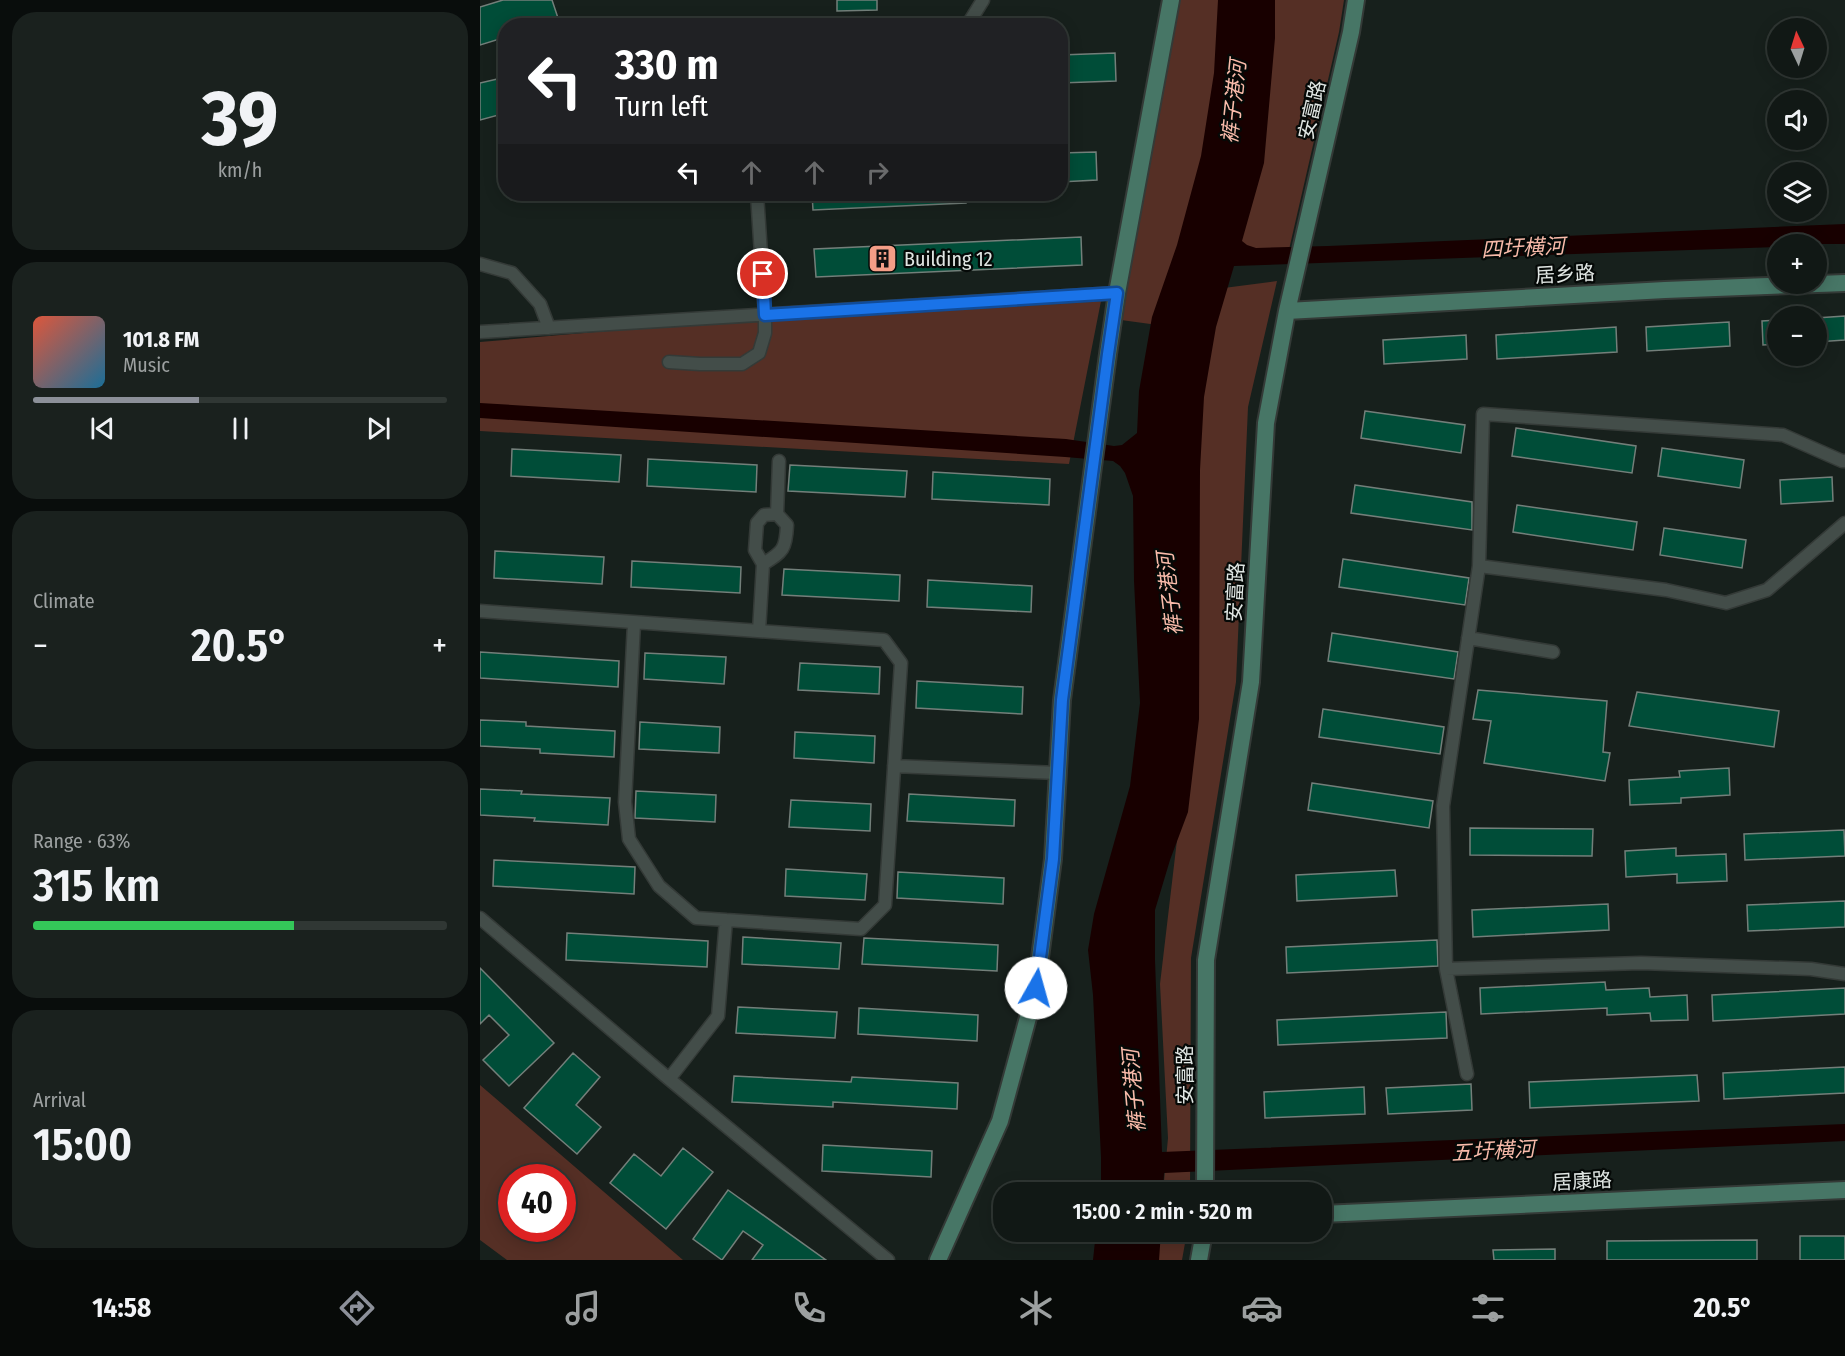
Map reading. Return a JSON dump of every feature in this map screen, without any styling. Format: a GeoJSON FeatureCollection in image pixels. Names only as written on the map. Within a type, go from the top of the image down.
{"type":"FeatureCollection","features":[{"type":"Feature","properties":{"kind":"street"},"geometry":{"type":"LineString","coordinates":[[972,18],[983,0]]}},
{"type":"Feature","properties":{"kind":"street"},"geometry":{"type":"LineString","coordinates":[[938,1260],[1000,1121],[1036,988],[1053,859],[1062,700],[1096,438],[1117,293],[1171,0]]}},
{"type":"Feature","properties":{"kind":"street","name":"安富路"},"geometry":{"type":"LineString","coordinates":[[1205,1182],[1206,960],[1251,682],[1266,423],[1287,310],[1351,32],[1356,0]]}},
{"type":"Feature","properties":{"kind":"street"},"geometry":{"type":"LineString","coordinates":[[669,362],[742,364],[759,353],[765,333],[765,315],[757,201]]}},
{"type":"Feature","properties":{"kind":"street"},"geometry":{"type":"LineString","coordinates":[[480,264],[512,273],[540,304],[549,328]]}},
{"type":"Feature","properties":{"kind":"street","name":"居乡路"},"geometry":{"type":"LineString","coordinates":[[1287,310],[1845,283]]}},
{"type":"Feature","properties":{"kind":"street"},"geometry":{"type":"LineString","coordinates":[[480,332],[1117,293]]}},
{"type":"Feature","properties":{"kind":"street"},"geometry":{"type":"LineString","coordinates":[[1467,1074],[1446,969],[1443,806],[1479,566],[1483,414],[1783,435],[1845,461]]}},
{"type":"Feature","properties":{"kind":"street"},"geometry":{"type":"LineString","coordinates":[[763,564],[778,555],[786,544],[787,525],[777,514],[779,461]]}},
{"type":"Feature","properties":{"kind":"street"},"geometry":{"type":"LineString","coordinates":[[759,631],[763,564],[755,550],[757,523],[764,515],[777,514]]}},
{"type":"Feature","properties":{"kind":"street"},"geometry":{"type":"LineString","coordinates":[[1479,566],[1666,590],[1726,603],[1767,590],[1845,523]]}},
{"type":"Feature","properties":{"kind":"street"},"geometry":{"type":"LineString","coordinates":[[482,611],[884,639],[901,663],[885,905],[861,929],[696,918],[659,886],[629,839],[625,802],[634,623]]}},
{"type":"Feature","properties":{"kind":"street"},"geometry":{"type":"LineString","coordinates":[[1468,638],[1553,652]]}},
{"type":"Feature","properties":{"kind":"street"},"geometry":{"type":"LineString","coordinates":[[894,766],[1058,773]]}},
{"type":"Feature","properties":{"kind":"street"},"geometry":{"type":"LineString","coordinates":[[480,918],[669,1079],[888,1260]]}},
{"type":"Feature","properties":{"kind":"street"},"geometry":{"type":"LineString","coordinates":[[669,1079],[718,1016],[726,920]]}},
{"type":"Feature","properties":{"kind":"street"},"geometry":{"type":"LineString","coordinates":[[1446,969],[1641,963],[1811,969],[1845,974]]}},
{"type":"Feature","properties":{"kind":"street","name":"居康路"},"geometry":{"type":"LineString","coordinates":[[1332,1214],[1845,1190]]}},
{"type":"Feature","properties":{"kind":"street"},"geometry":{"type":"LineString","coordinates":[[1200,1260],[1203,1242]]}},
{"type":"Feature","properties":{"kind":"shaded area"},"geometry":{"type":"Polygon","coordinates":[[[1180,0],[1225,0],[1214,139],[1165,326],[1121,320],[1180,0]]]}},
{"type":"Feature","properties":{"kind":"shaded area"},"geometry":{"type":"Polygon","coordinates":[[[1275,0],[1344,0],[1339,32],[1288,254],[1225,256],[1275,0]]]}},
{"type":"Feature","properties":{"kind":"shaded area"},"geometry":{"type":"Polygon","coordinates":[[[1277,281],[1248,407],[1236,682],[1191,958],[1190,1182],[1164,1182],[1168,1138],[1160,984],[1185,772],[1184,457],[1216,289],[1277,281]]]}},
{"type":"Feature","properties":{"kind":"shaded area"},"geometry":{"type":"Polygon","coordinates":[[[1101,301],[1069,464],[480,431],[480,342],[747,319],[1101,301]]]}},
{"type":"Feature","properties":{"kind":"shaded area"},"geometry":{"type":"Polygon","coordinates":[[[480,1085],[572,1164],[498,1164],[498,1242],[576,1242],[576,1168],[683,1260],[507,1260],[480,1240],[480,1085]]]}},
{"type":"Feature","properties":{"kind":"shaded area"},"geometry":{"type":"Polygon","coordinates":[[[1158,1242],[1185,1242],[1182,1260],[1156,1260],[1158,1242]]]}},
{"type":"Feature","properties":{"kind":"water"},"geometry":{"type":"Polygon","coordinates":[[[1218,0],[1275,0],[1275,38],[1264,163],[1242,241],[1256,248],[1845,224],[1845,244],[1827,244],[1827,234],[1767,234],[1767,247],[1234,266],[1216,327],[1204,397],[1200,470],[1199,719],[1188,812],[1155,910],[1162,1152],[1845,1124],[1845,1141],[1164,1173],[1164,1182],[1101,1182],[1093,995],[1088,950],[1094,914],[1130,786],[1140,703],[1134,581],[1133,496],[1125,473],[1120,466],[1113,461],[1065,457],[480,418],[480,403],[1066,439],[1114,446],[1122,445],[1137,433],[1139,391],[1152,317],[1177,245],[1201,156],[1214,73],[1218,0]]]}},
{"type":"Feature","properties":{"kind":"water"},"geometry":{"type":"Polygon","coordinates":[[[1095,1242],[1160,1242],[1159,1260],[1093,1260],[1095,1242]]]}},
{"type":"Feature","properties":{"kind":"building"},"geometry":{"type":"Polygon","coordinates":[[[503,0],[552,0],[558,18],[498,18],[498,39],[480,45],[480,7],[503,0]]]}},
{"type":"Feature","properties":{"kind":"building"},"geometry":{"type":"Polygon","coordinates":[[[837,0],[877,0],[877,10],[837,11],[837,0]]]}},
{"type":"Feature","properties":{"kind":"building"},"geometry":{"type":"Polygon","coordinates":[[[1115,53],[1116,81],[1068,83],[1068,55],[1115,53]]]}},
{"type":"Feature","properties":{"kind":"building"},"geometry":{"type":"Polygon","coordinates":[[[498,79],[498,115],[480,120],[480,83],[498,79]]]}},
{"type":"Feature","properties":{"kind":"building"},"geometry":{"type":"Polygon","coordinates":[[[1096,152],[1097,180],[1068,182],[1068,153],[1096,152]]]}},
{"type":"Feature","properties":{"kind":"building"},"geometry":{"type":"Polygon","coordinates":[[[812,201],[966,201],[966,203],[813,210],[812,201]]]}},
{"type":"Feature","properties":{"kind":"building"},"geometry":{"type":"Polygon","coordinates":[[[1081,237],[1082,265],[816,277],[814,249],[1081,237]]]}},
{"type":"Feature","properties":{"kind":"building"},"geometry":{"type":"Polygon","coordinates":[[[1845,316],[1845,340],[1827,341],[1827,317],[1845,316]]]}},
{"type":"Feature","properties":{"kind":"building"},"geometry":{"type":"Polygon","coordinates":[[[1762,321],[1767,321],[1767,345],[1763,345],[1762,321]]]}},
{"type":"Feature","properties":{"kind":"building"},"geometry":{"type":"Polygon","coordinates":[[[1729,322],[1730,346],[1647,351],[1646,327],[1729,322]]]}},
{"type":"Feature","properties":{"kind":"building"},"geometry":{"type":"Polygon","coordinates":[[[1616,327],[1617,352],[1497,359],[1496,335],[1616,327]]]}},
{"type":"Feature","properties":{"kind":"building"},"geometry":{"type":"Polygon","coordinates":[[[1466,335],[1467,359],[1384,364],[1383,340],[1466,335]]]}},
{"type":"Feature","properties":{"kind":"building"},"geometry":{"type":"Polygon","coordinates":[[[1365,411],[1465,425],[1461,453],[1361,438],[1365,411]]]}},
{"type":"Feature","properties":{"kind":"building"},"geometry":{"type":"Polygon","coordinates":[[[1516,428],[1636,446],[1632,473],[1512,456],[1516,428]]]}},
{"type":"Feature","properties":{"kind":"building"},"geometry":{"type":"Polygon","coordinates":[[[1662,448],[1744,460],[1740,488],[1658,476],[1662,448]]]}},
{"type":"Feature","properties":{"kind":"building"},"geometry":{"type":"Polygon","coordinates":[[[512,449],[621,455],[619,482],[511,476],[512,449]]]}},
{"type":"Feature","properties":{"kind":"building"},"geometry":{"type":"Polygon","coordinates":[[[648,459],[757,465],[756,492],[647,486],[648,459]]]}},
{"type":"Feature","properties":{"kind":"building"},"geometry":{"type":"Polygon","coordinates":[[[790,465],[907,471],[905,497],[788,491],[790,465]]]}},
{"type":"Feature","properties":{"kind":"building"},"geometry":{"type":"Polygon","coordinates":[[[933,472],[1050,479],[1049,505],[932,499],[933,472]]]}},
{"type":"Feature","properties":{"kind":"building"},"geometry":{"type":"Polygon","coordinates":[[[1832,477],[1833,501],[1781,504],[1780,480],[1832,477]]]}},
{"type":"Feature","properties":{"kind":"building"},"geometry":{"type":"Polygon","coordinates":[[[1355,485],[1472,502],[1472,530],[1351,513],[1355,485]]]}},
{"type":"Feature","properties":{"kind":"building"},"geometry":{"type":"Polygon","coordinates":[[[1517,505],[1637,522],[1633,550],[1513,532],[1517,505]]]}},
{"type":"Feature","properties":{"kind":"building"},"geometry":{"type":"Polygon","coordinates":[[[1664,528],[1746,540],[1742,568],[1660,555],[1664,528]]]}},
{"type":"Feature","properties":{"kind":"building"},"geometry":{"type":"Polygon","coordinates":[[[495,551],[604,557],[602,584],[494,578],[495,551]]]}},
{"type":"Feature","properties":{"kind":"building"},"geometry":{"type":"Polygon","coordinates":[[[1343,559],[1469,578],[1465,605],[1339,587],[1343,559]]]}},
{"type":"Feature","properties":{"kind":"building"},"geometry":{"type":"Polygon","coordinates":[[[632,561],[741,567],[740,593],[631,587],[632,561]]]}},
{"type":"Feature","properties":{"kind":"building"},"geometry":{"type":"Polygon","coordinates":[[[784,569],[900,575],[899,601],[782,595],[784,569]]]}},
{"type":"Feature","properties":{"kind":"building"},"geometry":{"type":"Polygon","coordinates":[[[928,580],[1032,586],[1031,612],[927,607],[928,580]]]}},
{"type":"Feature","properties":{"kind":"building"},"geometry":{"type":"Polygon","coordinates":[[[1332,633],[1458,652],[1454,679],[1328,661],[1332,633]]]}},
{"type":"Feature","properties":{"kind":"building"},"geometry":{"type":"Polygon","coordinates":[[[480,652],[619,661],[618,687],[480,678],[480,652]]]}},
{"type":"Feature","properties":{"kind":"building"},"geometry":{"type":"Polygon","coordinates":[[[645,653],[726,657],[724,684],[644,679],[645,653]]]}},
{"type":"Feature","properties":{"kind":"building"},"geometry":{"type":"Polygon","coordinates":[[[800,663],[880,667],[879,694],[798,690],[800,663]]]}},
{"type":"Feature","properties":{"kind":"building"},"geometry":{"type":"Polygon","coordinates":[[[917,681],[1023,687],[1022,714],[916,708],[917,681]]]}},
{"type":"Feature","properties":{"kind":"building"},"geometry":{"type":"Polygon","coordinates":[[[1478,690],[1607,701],[1603,752],[1610,753],[1605,781],[1484,763],[1491,721],[1473,719],[1478,690]]]}},
{"type":"Feature","properties":{"kind":"building"},"geometry":{"type":"Polygon","coordinates":[[[1637,692],[1779,711],[1774,747],[1629,726],[1637,692]]]}},
{"type":"Feature","properties":{"kind":"building"},"geometry":{"type":"Polygon","coordinates":[[[1323,709],[1444,727],[1440,754],[1319,737],[1323,709]]]}},
{"type":"Feature","properties":{"kind":"building"},"geometry":{"type":"Polygon","coordinates":[[[480,720],[526,722],[526,726],[615,731],[614,757],[540,753],[540,749],[480,746],[480,720]]]}},
{"type":"Feature","properties":{"kind":"building"},"geometry":{"type":"Polygon","coordinates":[[[640,722],[720,727],[719,753],[639,749],[640,722]]]}},
{"type":"Feature","properties":{"kind":"building"},"geometry":{"type":"Polygon","coordinates":[[[795,732],[875,736],[874,763],[794,758],[795,732]]]}},
{"type":"Feature","properties":{"kind":"building"},"geometry":{"type":"Polygon","coordinates":[[[1729,768],[1730,795],[1681,798],[1681,803],[1630,805],[1629,780],[1680,777],[1679,771],[1729,768]]]}},
{"type":"Feature","properties":{"kind":"building"},"geometry":{"type":"Polygon","coordinates":[[[1312,783],[1433,801],[1429,828],[1308,810],[1312,783]]]}},
{"type":"Feature","properties":{"kind":"building"},"geometry":{"type":"Polygon","coordinates":[[[480,789],[522,791],[521,794],[610,798],[608,825],[480,815],[480,789]]]}},
{"type":"Feature","properties":{"kind":"building"},"geometry":{"type":"Polygon","coordinates":[[[636,791],[716,795],[715,822],[635,818],[636,791]]]}},
{"type":"Feature","properties":{"kind":"building"},"geometry":{"type":"Polygon","coordinates":[[[909,794],[1015,800],[1014,826],[907,821],[909,794]]]}},
{"type":"Feature","properties":{"kind":"building"},"geometry":{"type":"Polygon","coordinates":[[[791,800],[871,804],[870,831],[789,827],[791,800]]]}},
{"type":"Feature","properties":{"kind":"building"},"geometry":{"type":"Polygon","coordinates":[[[1470,828],[1593,829],[1592,856],[1470,855],[1470,828]]]}},
{"type":"Feature","properties":{"kind":"building"},"geometry":{"type":"Polygon","coordinates":[[[1844,830],[1845,856],[1745,860],[1744,834],[1844,830]]]}},
{"type":"Feature","properties":{"kind":"building"},"geometry":{"type":"Polygon","coordinates":[[[1676,848],[1676,856],[1726,854],[1727,881],[1677,883],[1677,874],[1626,877],[1625,851],[1676,848]]]}},
{"type":"Feature","properties":{"kind":"building"},"geometry":{"type":"Polygon","coordinates":[[[494,860],[635,867],[634,894],[493,886],[494,860]]]}},
{"type":"Feature","properties":{"kind":"building"},"geometry":{"type":"Polygon","coordinates":[[[786,869],[867,874],[865,900],[785,896],[786,869]]]}},
{"type":"Feature","properties":{"kind":"building"},"geometry":{"type":"Polygon","coordinates":[[[1395,870],[1397,896],[1297,901],[1296,875],[1395,870]]]}},
{"type":"Feature","properties":{"kind":"building"},"geometry":{"type":"Polygon","coordinates":[[[898,872],[1004,878],[1003,904],[897,898],[898,872]]]}},
{"type":"Feature","properties":{"kind":"building"},"geometry":{"type":"Polygon","coordinates":[[[1845,901],[1845,927],[1748,931],[1747,905],[1845,901]]]}},
{"type":"Feature","properties":{"kind":"building"},"geometry":{"type":"Polygon","coordinates":[[[1608,904],[1609,930],[1473,937],[1472,910],[1608,904]]]}},
{"type":"Feature","properties":{"kind":"building"},"geometry":{"type":"Polygon","coordinates":[[[567,933],[708,941],[707,967],[566,960],[567,933]]]}},
{"type":"Feature","properties":{"kind":"building"},"geometry":{"type":"Polygon","coordinates":[[[743,937],[841,943],[839,969],[742,964],[743,937]]]}},
{"type":"Feature","properties":{"kind":"building"},"geometry":{"type":"Polygon","coordinates":[[[864,938],[998,945],[997,971],[862,964],[864,938]]]}},
{"type":"Feature","properties":{"kind":"building"},"geometry":{"type":"Polygon","coordinates":[[[1437,940],[1438,966],[1287,973],[1286,947],[1437,940]]]}},
{"type":"Feature","properties":{"kind":"building"},"geometry":{"type":"Polygon","coordinates":[[[480,968],[554,1043],[509,1086],[483,1060],[509,1035],[489,1015],[480,1024],[480,968]]]}},
{"type":"Feature","properties":{"kind":"building"},"geometry":{"type":"Polygon","coordinates":[[[1605,982],[1606,990],[1649,988],[1650,997],[1687,995],[1688,1020],[1651,1021],[1650,1013],[1607,1015],[1607,1008],[1481,1014],[1480,988],[1605,982]]]}},
{"type":"Feature","properties":{"kind":"building"},"geometry":{"type":"Polygon","coordinates":[[[1845,988],[1845,1014],[1713,1021],[1712,995],[1845,988]]]}},
{"type":"Feature","properties":{"kind":"building"},"geometry":{"type":"Polygon","coordinates":[[[738,1007],[837,1012],[835,1038],[736,1033],[738,1007]]]}},
{"type":"Feature","properties":{"kind":"building"},"geometry":{"type":"Polygon","coordinates":[[[859,1008],[978,1015],[977,1041],[858,1034],[859,1008]]]}},
{"type":"Feature","properties":{"kind":"building"},"geometry":{"type":"Polygon","coordinates":[[[1446,1012],[1447,1038],[1278,1045],[1277,1020],[1446,1012]]]}},
{"type":"Feature","properties":{"kind":"building"},"geometry":{"type":"Polygon","coordinates":[[[573,1053],[600,1077],[576,1105],[601,1127],[577,1154],[524,1108],[573,1053]]]}},
{"type":"Feature","properties":{"kind":"building"},"geometry":{"type":"Polygon","coordinates":[[[1845,1067],[1845,1093],[1724,1099],[1723,1073],[1845,1067]]]}},
{"type":"Feature","properties":{"kind":"building"},"geometry":{"type":"Polygon","coordinates":[[[1697,1075],[1699,1101],[1530,1108],[1529,1082],[1697,1075]]]}},
{"type":"Feature","properties":{"kind":"building"},"geometry":{"type":"Polygon","coordinates":[[[734,1076],[851,1082],[852,1077],[958,1083],[957,1109],[833,1102],[833,1107],[732,1102],[734,1076]]]}},
{"type":"Feature","properties":{"kind":"building"},"geometry":{"type":"Polygon","coordinates":[[[1471,1084],[1472,1110],[1388,1114],[1386,1088],[1471,1084]]]}},
{"type":"Feature","properties":{"kind":"building"},"geometry":{"type":"Polygon","coordinates":[[[1364,1087],[1365,1114],[1265,1118],[1264,1092],[1364,1087]]]}},
{"type":"Feature","properties":{"kind":"building"},"geometry":{"type":"Polygon","coordinates":[[[823,1145],[932,1151],[931,1177],[822,1171],[823,1145]]]}},
{"type":"Feature","properties":{"kind":"building"},"geometry":{"type":"Polygon","coordinates":[[[683,1148],[713,1172],[666,1229],[610,1183],[634,1154],[661,1176],[683,1148]]]}},
{"type":"Feature","properties":{"kind":"building"},"geometry":{"type":"Polygon","coordinates":[[[728,1190],[826,1260],[752,1260],[763,1245],[743,1231],[722,1260],[693,1239],[728,1190]]]}},
{"type":"Feature","properties":{"kind":"building"},"geometry":{"type":"Polygon","coordinates":[[[1800,1236],[1845,1236],[1845,1260],[1800,1260],[1800,1236]]]}},
{"type":"Feature","properties":{"kind":"building"},"geometry":{"type":"Polygon","coordinates":[[[1757,1240],[1757,1260],[1607,1260],[1607,1241],[1757,1240]]]}},
{"type":"Feature","properties":{"kind":"building"},"geometry":{"type":"Polygon","coordinates":[[[1555,1249],[1555,1260],[1494,1260],[1493,1250],[1555,1249]]]}},
{"type":"Feature","properties":{"kind":"place","name":"Building 12"},"geometry":{"type":"Point","coordinates":[883,259]}},
{"type":"Feature","properties":{"kind":"route"},"geometry":{"type":"LineString","coordinates":[[763,274],[765,315],[1117,293],[1062,700],[1053,859],[1036,988]]}},
{"type":"Feature","properties":{"kind":"water label","name":"裤子港河"},"geometry":{"type":"Point","coordinates":[1234,102]}},
{"type":"Feature","properties":{"kind":"water label","name":"四圩横河"},"geometry":{"type":"Point","coordinates":[1523,248]}},
{"type":"Feature","properties":{"kind":"water label","name":"裤子港河"},"geometry":{"type":"Point","coordinates":[1170,594]}},
{"type":"Feature","properties":{"kind":"water label","name":"裤子港河"},"geometry":{"type":"Point","coordinates":[1134,1091]}},
{"type":"Feature","properties":{"kind":"water label","name":"五圩横河"},"geometry":{"type":"Point","coordinates":[1493,1151]}}]}
